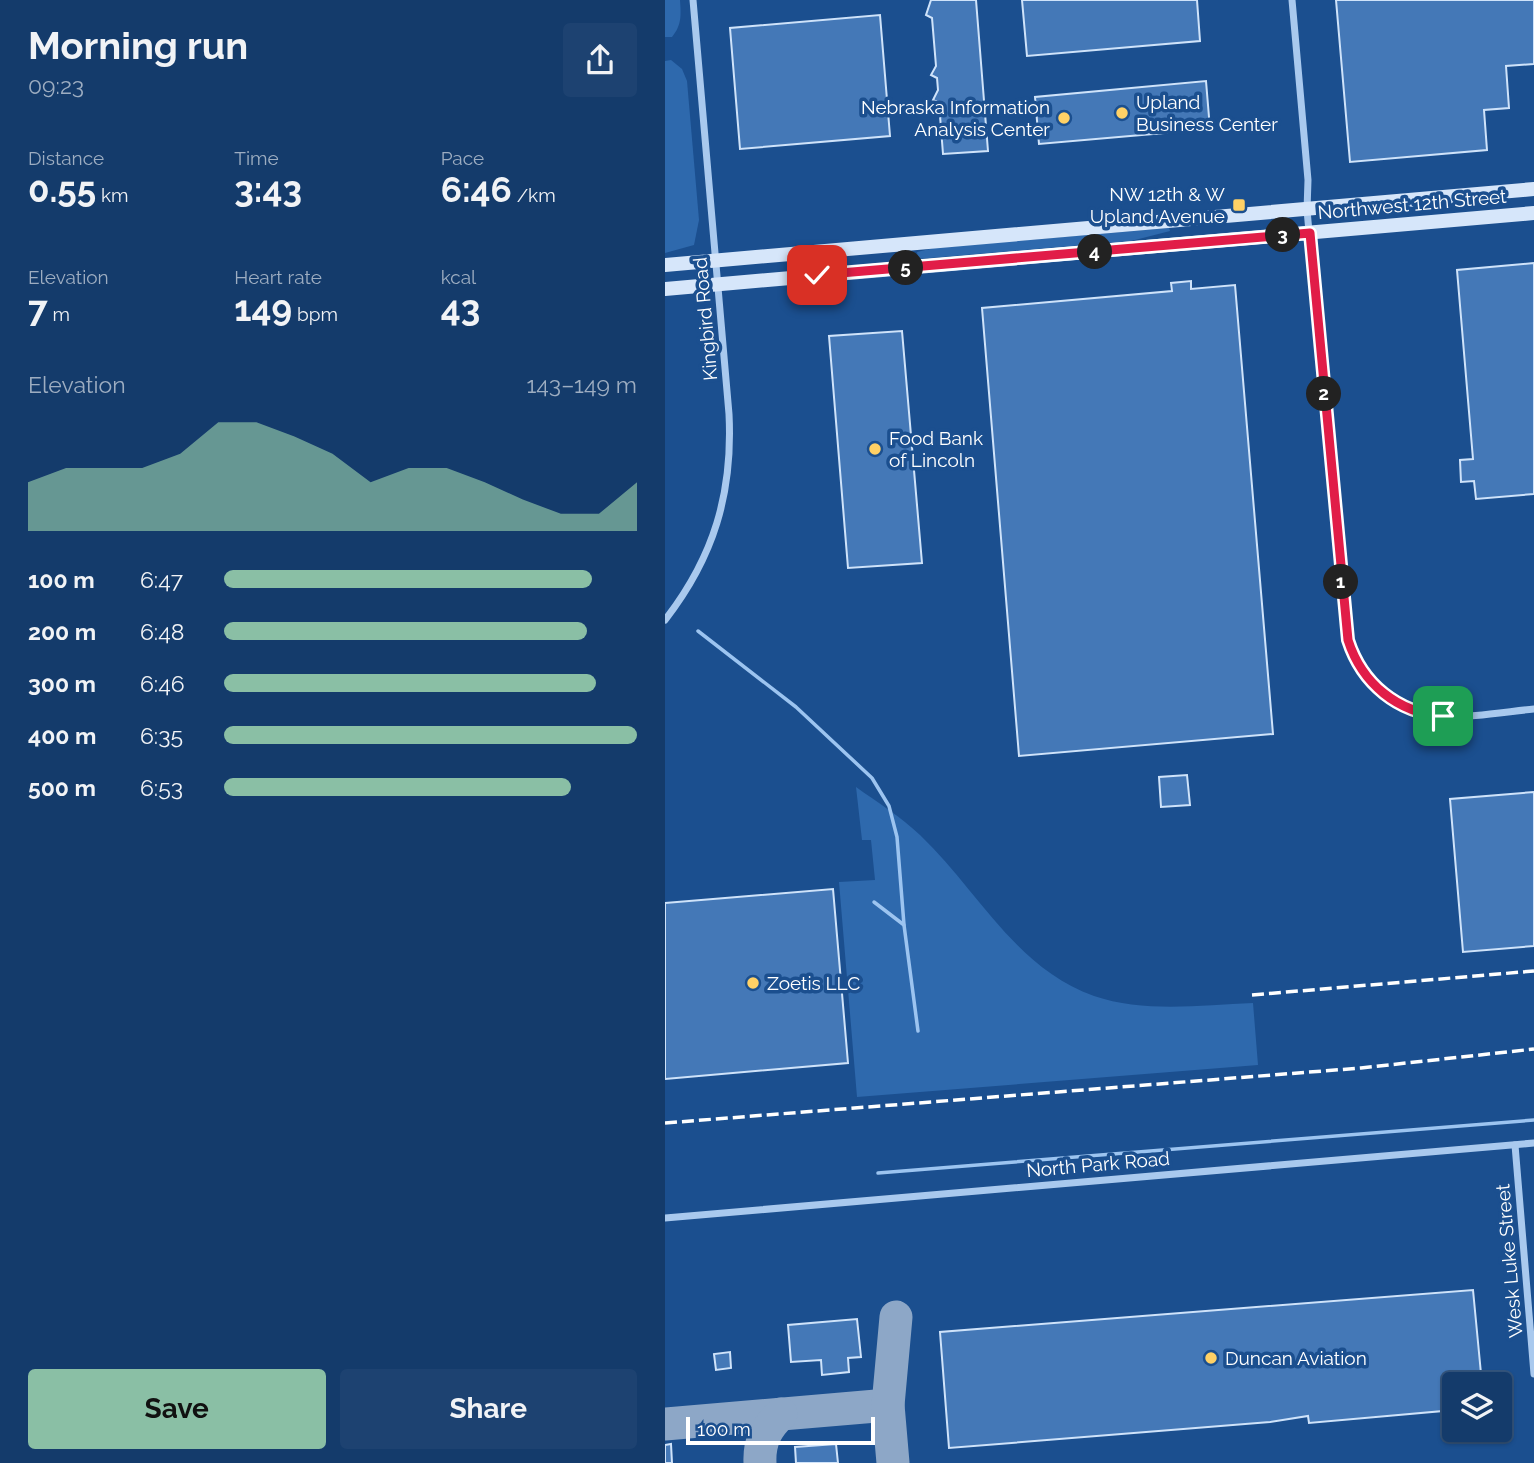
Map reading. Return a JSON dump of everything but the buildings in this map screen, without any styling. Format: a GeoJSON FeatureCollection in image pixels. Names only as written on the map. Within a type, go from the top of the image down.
{"type":"FeatureCollection","features":[{"type":"Feature","properties":{"kind":"main road","name":"Northwest 12th Street"},"geometry":{"type":"LineString","coordinates":[[665,265],[1534,189]]}},
{"type":"Feature","properties":{"kind":"main road","name":"Northwest 12th Street"},"geometry":{"type":"LineString","coordinates":[[665,289],[1534,213]]}},
{"type":"Feature","properties":{"kind":"street","name":"Kingbird Road"},"geometry":{"type":"LineString","coordinates":[[665,620],[699,570],[720,516],[729,463],[730,424],[693,0]]}},
{"type":"Feature","properties":{"kind":"street"},"geometry":{"type":"LineString","coordinates":[[1292,0],[1308,180],[1307,210],[1346,629],[1354,657],[1367,678],[1397,703],[1423,713],[1455,716],[1534,709]]}},
{"type":"Feature","properties":{"kind":"street","name":"North Park Road"},"geometry":{"type":"LineString","coordinates":[[665,1218],[1534,1143]]}},
{"type":"Feature","properties":{"kind":"street","name":"Wesk Luke Street"},"geometry":{"type":"LineString","coordinates":[[1515,1145],[1534,1374]]}},
{"type":"Feature","properties":{"kind":"shaded area"},"geometry":{"type":"Polygon","coordinates":[[[665,0],[680,0],[681,15],[672,37],[665,37],[665,0]]]}},
{"type":"Feature","properties":{"kind":"shaded area"},"geometry":{"type":"Polygon","coordinates":[[[671,60],[682,69],[687,81],[699,220],[694,245],[665,253],[665,61],[671,60]]]}},
{"type":"Feature","properties":{"kind":"shaded area"},"geometry":{"type":"Polygon","coordinates":[[[1169,228],[1170,231],[1131,241],[918,259],[917,252],[934,248],[1169,228]]]}},
{"type":"Feature","properties":{"kind":"shaded area"},"geometry":{"type":"Polygon","coordinates":[[[856,787],[920,835],[1019,947],[1041,967],[1066,983],[1094,996],[1133,1005],[1173,1007],[1253,1003],[1258,1065],[857,1097],[839,882],[875,880],[871,840],[862,840],[856,787]]]}},
{"type":"Feature","properties":{"kind":"waterway"},"geometry":{"type":"LineString","coordinates":[[698,631],[796,707],[872,778],[889,806],[897,837],[904,925],[918,1031]]}},
{"type":"Feature","properties":{"kind":"waterway"},"geometry":{"type":"LineString","coordinates":[[874,902],[904,925]]}},
{"type":"Feature","properties":{"kind":"waterway"},"geometry":{"type":"LineString","coordinates":[[878,1173],[1534,1120]]}},
{"type":"Feature","properties":{"kind":"taxiway"},"geometry":{"type":"LineString","coordinates":[[893,1463],[888,1405],[896,1317]]}},
{"type":"Feature","properties":{"kind":"taxiway"},"geometry":{"type":"LineString","coordinates":[[665,1424],[888,1405]]}},
{"type":"Feature","properties":{"kind":"taxiway"},"geometry":{"type":"LineString","coordinates":[[760,1463],[765,1436],[781,1414]]}},
{"type":"Feature","properties":{"kind":"railway"},"geometry":{"type":"LineString","coordinates":[[1252,995],[1534,971]]}},
{"type":"Feature","properties":{"kind":"railway"},"geometry":{"type":"LineString","coordinates":[[665,1123],[1361,1068],[1534,1049]]}},
{"type":"Feature","properties":{"kind":"place","name":"Upland Business Center"},"geometry":{"type":"Point","coordinates":[1122,113]}},
{"type":"Feature","properties":{"kind":"place","name":"Nebraska Information Analysis Center"},"geometry":{"type":"Point","coordinates":[1064,118]}},
{"type":"Feature","properties":{"kind":"place","name":"NW 12th & W Upland Avenue"},"geometry":{"type":"Point","coordinates":[1239,205]}},
{"type":"Feature","properties":{"kind":"place","name":"Food Bank of Lincoln"},"geometry":{"type":"Point","coordinates":[875,449]}},
{"type":"Feature","properties":{"kind":"place","name":"Zoetis LLC"},"geometry":{"type":"Point","coordinates":[753,983]}},
{"type":"Feature","properties":{"kind":"place","name":"Duncan Aviation"},"geometry":{"type":"Point","coordinates":[1211,1358]}},
{"type":"Feature","properties":{"kind":"route"},"geometry":{"type":"LineString","coordinates":[[817,275],[1310,233],[1348,640],[1358,665],[1367,678],[1389,698],[1414,711],[1443,716]]}}]}
